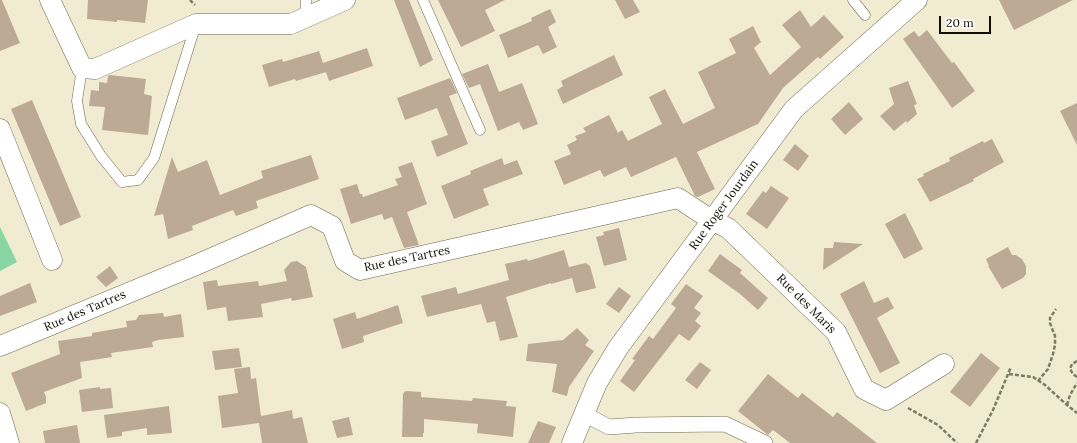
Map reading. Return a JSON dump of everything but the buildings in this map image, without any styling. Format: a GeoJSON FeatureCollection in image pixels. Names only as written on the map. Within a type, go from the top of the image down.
{"type":"FeatureCollection","features":[{"type":"Feature","properties":{"kind":"street"},"geometry":{"type":"LineString","coordinates":[[50,0],[82,68],[95,69],[196,24],[291,24],[306,9],[345,0]]}},
{"type":"Feature","properties":{"kind":"street","name":"Rue Roger Jourdain"},"geometry":{"type":"LineString","coordinates":[[572,443],[597,383],[618,348],[794,109],[917,0]]}},
{"type":"Feature","properties":{"kind":"street"},"geometry":{"type":"LineString","coordinates":[[0,129],[52,260]]}},
{"type":"Feature","properties":{"kind":"street","name":"Rue des Tartres"},"geometry":{"type":"LineString","coordinates":[[0,346],[196,265],[311,215],[332,226],[345,261],[360,270],[678,198],[713,221]]}},
{"type":"Feature","properties":{"kind":"street","name":"Rue des Maris"},"geometry":{"type":"LineString","coordinates":[[713,221],[728,228],[836,332],[864,389],[886,400]]}},
{"type":"Feature","properties":{"kind":"street"},"geometry":{"type":"LineString","coordinates":[[886,400],[944,364]]}},
{"type":"Feature","properties":{"kind":"street"},"geometry":{"type":"LineString","coordinates":[[0,413],[9,443]]}},
{"type":"Feature","properties":{"kind":"street"},"geometry":{"type":"LineString","coordinates":[[584,414],[609,427],[636,425],[725,424],[765,443]]}},
{"type":"Feature","properties":{"kind":"lane"},"geometry":{"type":"LineString","coordinates":[[423,0],[480,130]]}},
{"type":"Feature","properties":{"kind":"lane"},"geometry":{"type":"LineString","coordinates":[[853,0],[865,15]]}},
{"type":"Feature","properties":{"kind":"lane"},"geometry":{"type":"LineString","coordinates":[[82,68],[77,101],[81,124],[101,156],[122,182],[138,180],[154,158],[196,24]]}},
{"type":"Feature","properties":{"kind":"path"},"geometry":{"type":"LineString","coordinates":[[1038,381],[1048,369],[1053,354],[1055,336],[1050,323],[1050,318],[1056,309]]}},
{"type":"Feature","properties":{"kind":"path"},"geometry":{"type":"LineString","coordinates":[[1077,361],[1072,364],[1070,369],[1072,374],[1077,377]]}},
{"type":"Feature","properties":{"kind":"path"},"geometry":{"type":"LineString","coordinates":[[976,443],[993,410],[1011,367]]}},
{"type":"Feature","properties":{"kind":"path"},"geometry":{"type":"LineString","coordinates":[[1009,374],[1033,377],[1045,385],[1067,406],[1077,413]]}},
{"type":"Feature","properties":{"kind":"path"},"geometry":{"type":"LineString","coordinates":[[1067,406],[1070,395],[1077,383]]}},
{"type":"Feature","properties":{"kind":"path"},"geometry":{"type":"LineString","coordinates":[[886,400],[912,410],[938,425],[958,443]]}},
{"type":"Feature","properties":{"kind":"green space"},"geometry":{"type":"Polygon","coordinates":[[[0,227],[17,262],[0,271],[0,227]]]}}]}
